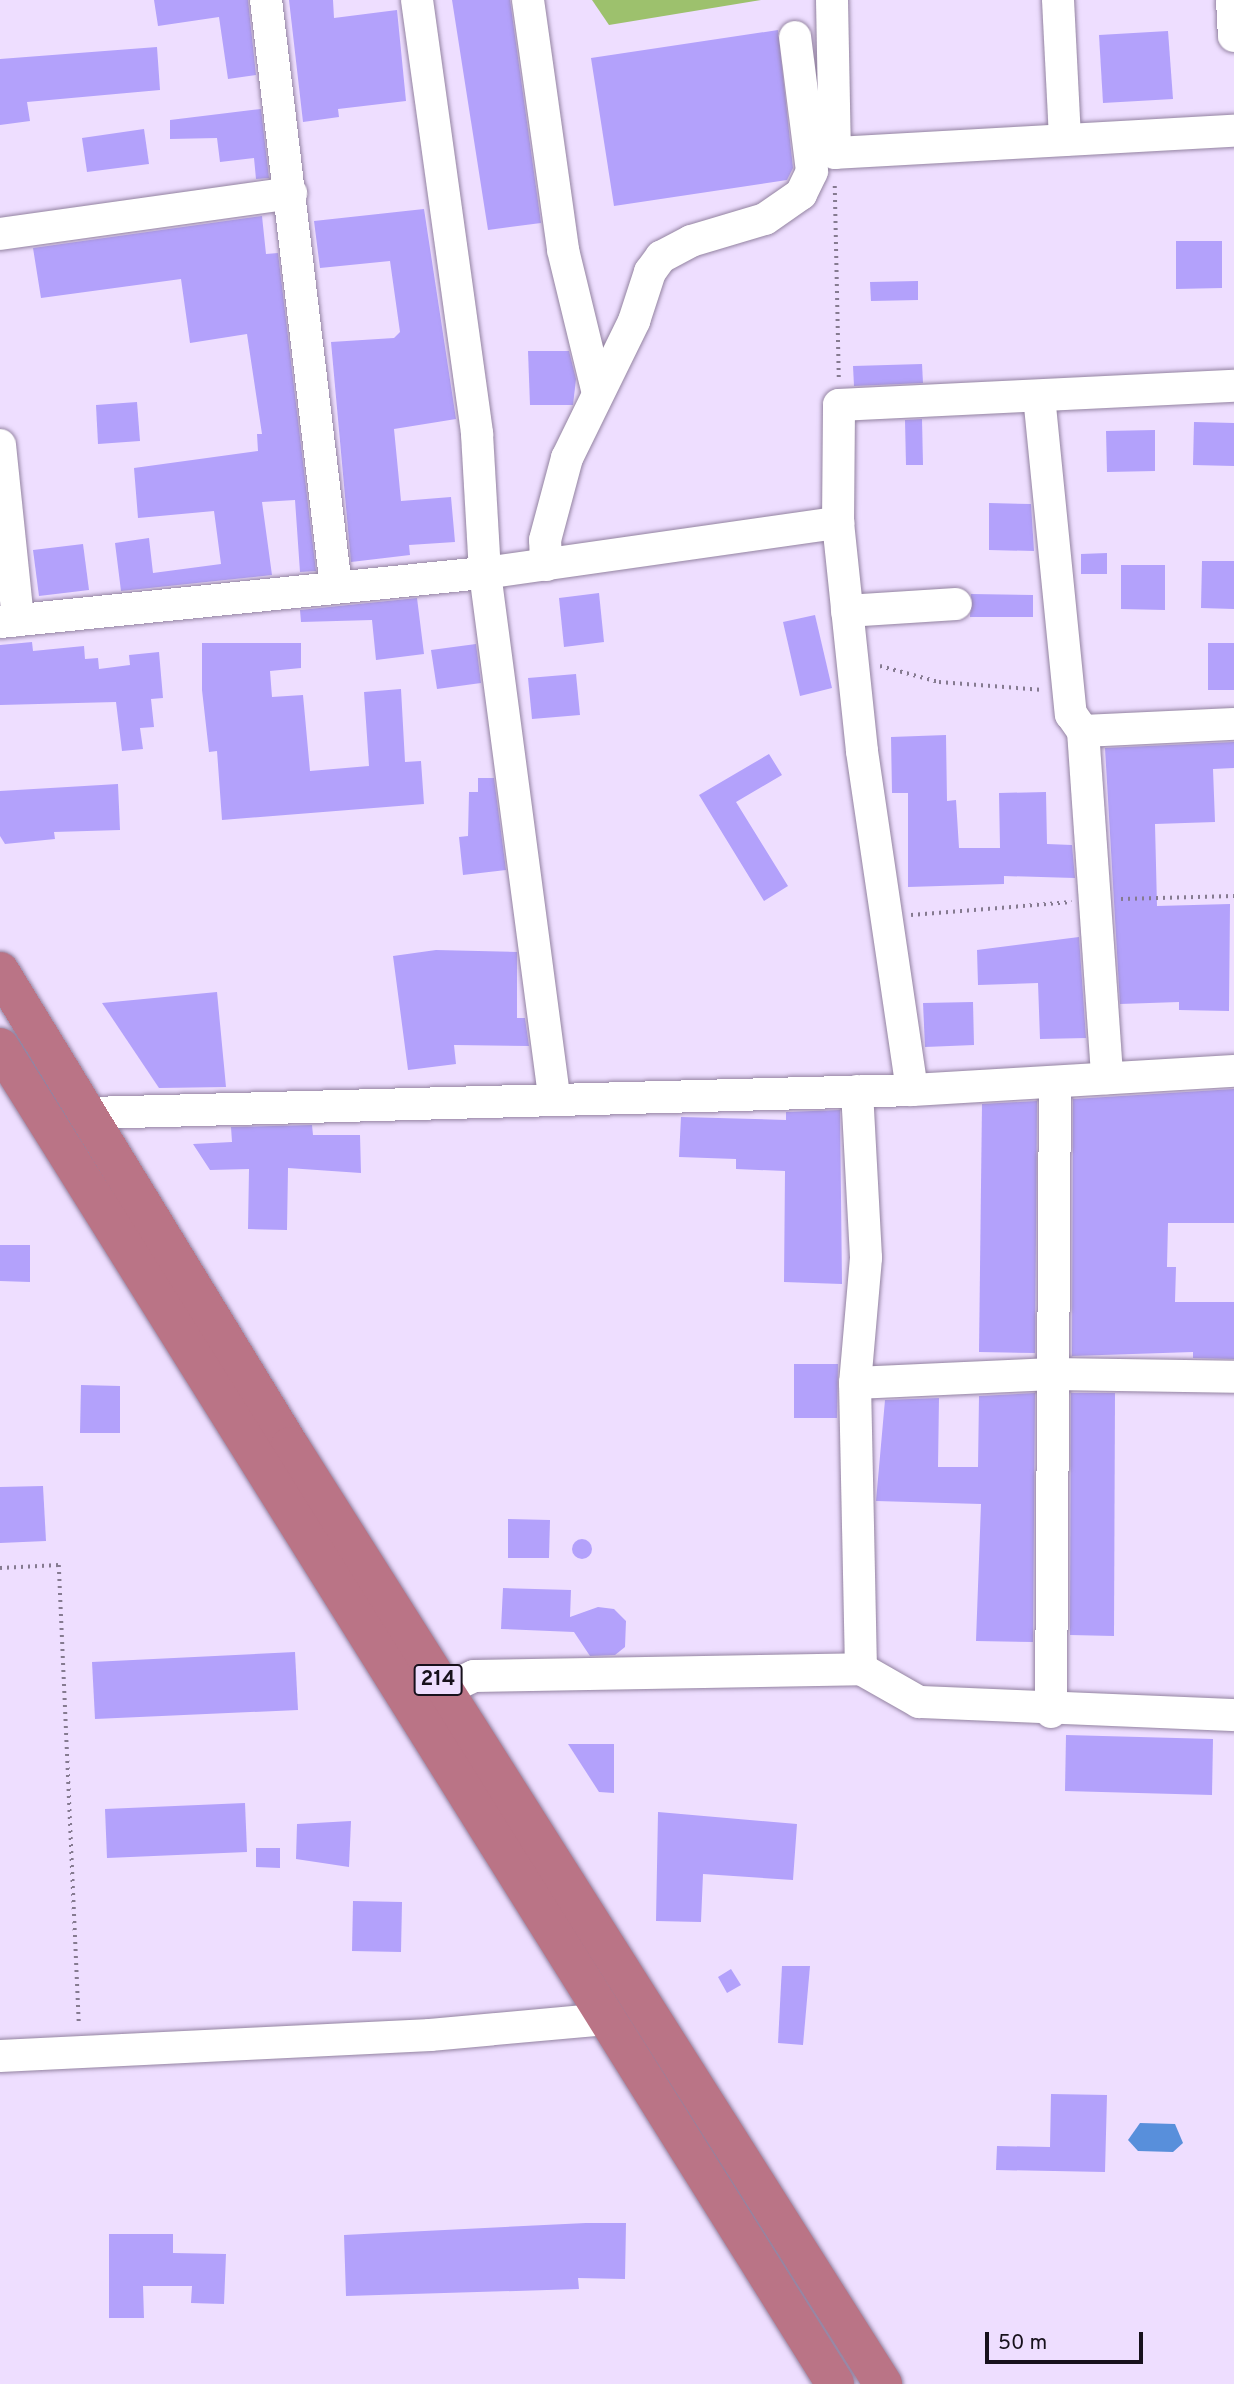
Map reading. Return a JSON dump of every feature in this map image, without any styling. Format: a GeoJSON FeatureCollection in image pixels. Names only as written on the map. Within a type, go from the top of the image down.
{"type":"FeatureCollection","features":[{"type":"Feature","properties":{"kind":"highway","name":"214"},"geometry":{"type":"LineString","coordinates":[[0,971],[91,1113],[444,1690],[883,2384]]}},
{"type":"Feature","properties":{"kind":"highway","name":"214"},"geometry":{"type":"LineString","coordinates":[[0,1047],[835,2384]]}},
{"type":"Feature","properties":{"kind":"street"},"geometry":{"type":"LineString","coordinates":[[266,0],[336,587]]}},
{"type":"Feature","properties":{"kind":"street"},"geometry":{"type":"LineString","coordinates":[[417,0],[477,434],[485,573],[554,1096]]}},
{"type":"Feature","properties":{"kind":"street"},"geometry":{"type":"LineString","coordinates":[[528,0],[563,250],[597,389]]}},
{"type":"Feature","properties":{"kind":"street"},"geometry":{"type":"LineString","coordinates":[[832,0],[835,153],[1234,131]]}},
{"type":"Feature","properties":{"kind":"street"},"geometry":{"type":"LineString","coordinates":[[1058,0],[1065,141]]}},
{"type":"Feature","properties":{"kind":"street"},"geometry":{"type":"LineString","coordinates":[[1232,0],[1234,36]]}},
{"type":"Feature","properties":{"kind":"street"},"geometry":{"type":"LineString","coordinates":[[546,565],[545,540],[567,458],[661,257],[691,241],[765,219],[801,194],[812,171],[795,37]]}},
{"type":"Feature","properties":{"kind":"street"},"geometry":{"type":"LineString","coordinates":[[0,234],[290,193]]}},
{"type":"Feature","properties":{"kind":"street"},"geometry":{"type":"LineString","coordinates":[[912,1090],[852,659],[838,523],[839,405],[1234,386]]}},
{"type":"Feature","properties":{"kind":"street"},"geometry":{"type":"LineString","coordinates":[[1039,396],[1095,900],[1107,1079]]}},
{"type":"Feature","properties":{"kind":"street"},"geometry":{"type":"LineString","coordinates":[[0,445],[9,621],[485,573],[838,523]]}},
{"type":"Feature","properties":{"kind":"street"},"geometry":{"type":"LineString","coordinates":[[847,611],[956,604]]}},
{"type":"Feature","properties":{"kind":"street"},"geometry":{"type":"LineString","coordinates":[[1077,723],[1234,724]]}},
{"type":"Feature","properties":{"kind":"street"},"geometry":{"type":"LineString","coordinates":[[91,1113],[554,1096],[912,1090],[1234,1071]]}},
{"type":"Feature","properties":{"kind":"street"},"geometry":{"type":"LineString","coordinates":[[1051,1712],[1055,1082]]}},
{"type":"Feature","properties":{"kind":"street"},"geometry":{"type":"LineString","coordinates":[[857,1091],[866,1258],[855,1383],[861,1669]]}},
{"type":"Feature","properties":{"kind":"street"},"geometry":{"type":"LineString","coordinates":[[855,1383],[1053,1374],[1234,1377]]}},
{"type":"Feature","properties":{"kind":"street"},"geometry":{"type":"LineString","coordinates":[[444,1690],[474,1676],[861,1669],[919,1702],[1051,1712],[1234,1715]]}},
{"type":"Feature","properties":{"kind":"street"},"geometry":{"type":"LineString","coordinates":[[0,2056],[606,2019]]}},
{"type":"Feature","properties":{"kind":"path"},"geometry":{"type":"LineString","coordinates":[[835,153],[839,405]]}},
{"type":"Feature","properties":{"kind":"path"},"geometry":{"type":"LineString","coordinates":[[852,659],[939,682],[1047,690],[1077,723]]}},
{"type":"Feature","properties":{"kind":"path"},"geometry":{"type":"LineString","coordinates":[[886,917],[1095,900],[1234,896]]}},
{"type":"Feature","properties":{"kind":"path"},"geometry":{"type":"LineString","coordinates":[[0,1568],[59,1565],[80,2053]]}},
{"type":"Feature","properties":{"kind":"green space"},"geometry":{"type":"Polygon","coordinates":[[[592,0],[761,0],[609,25],[592,0]]]}},
{"type":"Feature","properties":{"kind":"water"},"geometry":{"type":"Polygon","coordinates":[[[1140,2123],[1175,2124],[1183,2143],[1173,2152],[1138,2151],[1128,2140],[1140,2123]]]}},
{"type":"Feature","properties":{"kind":"building"},"geometry":{"type":"Polygon","coordinates":[[[154,0],[248,0],[256,75],[228,79],[219,17],[158,26],[154,0]]]}},
{"type":"Feature","properties":{"kind":"building"},"geometry":{"type":"Polygon","coordinates":[[[289,0],[333,0],[334,18],[397,10],[406,101],[338,109],[339,117],[303,122],[289,0]]]}},
{"type":"Feature","properties":{"kind":"building"},"geometry":{"type":"Polygon","coordinates":[[[452,0],[510,0],[541,223],[488,230],[452,0]]]}},
{"type":"Feature","properties":{"kind":"building"},"geometry":{"type":"Polygon","coordinates":[[[778,30],[793,168],[787,180],[614,206],[591,58],[778,30]]]}},
{"type":"Feature","properties":{"kind":"building"},"geometry":{"type":"Polygon","coordinates":[[[1168,31],[1173,99],[1103,103],[1099,35],[1168,31]]]}},
{"type":"Feature","properties":{"kind":"building"},"geometry":{"type":"Polygon","coordinates":[[[157,47],[160,90],[27,102],[30,121],[0,125],[0,59],[157,47]]]}},
{"type":"Feature","properties":{"kind":"building"},"geometry":{"type":"Polygon","coordinates":[[[261,109],[269,178],[256,179],[254,158],[220,162],[217,138],[170,139],[170,120],[261,109]]]}},
{"type":"Feature","properties":{"kind":"building"},"geometry":{"type":"Polygon","coordinates":[[[144,129],[149,164],[87,172],[82,138],[144,129]]]}},
{"type":"Feature","properties":{"kind":"building"},"geometry":{"type":"Polygon","coordinates":[[[424,209],[456,419],[394,429],[401,501],[451,497],[455,542],[409,545],[410,555],[351,562],[331,342],[394,338],[400,332],[390,261],[320,268],[314,221],[424,209]]]}},
{"type":"Feature","properties":{"kind":"building"},"geometry":{"type":"Polygon","coordinates":[[[262,216],[266,254],[278,253],[316,571],[300,572],[295,500],[262,502],[272,575],[121,591],[115,543],[149,538],[153,573],[221,564],[214,511],[138,518],[134,468],[258,451],[257,434],[262,434],[247,334],[190,343],[181,279],[41,298],[33,248],[262,216]]]}},
{"type":"Feature","properties":{"kind":"building"},"geometry":{"type":"Polygon","coordinates":[[[1176,241],[1222,241],[1222,288],[1176,289],[1176,241]]]}},
{"type":"Feature","properties":{"kind":"building"},"geometry":{"type":"Polygon","coordinates":[[[918,281],[918,300],[871,301],[870,282],[918,281]]]}},
{"type":"Feature","properties":{"kind":"building"},"geometry":{"type":"Polygon","coordinates":[[[528,351],[569,351],[576,379],[573,405],[530,405],[528,351]]]}},
{"type":"Feature","properties":{"kind":"building"},"geometry":{"type":"Polygon","coordinates":[[[922,364],[923,383],[854,386],[853,366],[922,364]]]}},
{"type":"Feature","properties":{"kind":"building"},"geometry":{"type":"Polygon","coordinates":[[[137,402],[140,441],[98,444],[96,405],[137,402]]]}},
{"type":"Feature","properties":{"kind":"building"},"geometry":{"type":"Polygon","coordinates":[[[922,419],[923,465],[906,465],[905,420],[922,419]]]}},
{"type":"Feature","properties":{"kind":"building"},"geometry":{"type":"Polygon","coordinates":[[[1194,422],[1234,423],[1234,466],[1193,465],[1194,422]]]}},
{"type":"Feature","properties":{"kind":"building"},"geometry":{"type":"Polygon","coordinates":[[[1155,430],[1155,471],[1107,472],[1106,431],[1155,430]]]}},
{"type":"Feature","properties":{"kind":"building"},"geometry":{"type":"Polygon","coordinates":[[[989,503],[1031,504],[1034,551],[989,550],[989,503]]]}},
{"type":"Feature","properties":{"kind":"building"},"geometry":{"type":"Polygon","coordinates":[[[83,544],[89,590],[39,596],[33,550],[83,544]]]}},
{"type":"Feature","properties":{"kind":"building"},"geometry":{"type":"Polygon","coordinates":[[[1107,553],[1107,574],[1081,574],[1081,554],[1107,553]]]}},
{"type":"Feature","properties":{"kind":"building"},"geometry":{"type":"Polygon","coordinates":[[[1202,561],[1234,561],[1234,609],[1201,608],[1202,561]]]}},
{"type":"Feature","properties":{"kind":"building"},"geometry":{"type":"Polygon","coordinates":[[[1121,565],[1165,565],[1165,610],[1121,609],[1121,565]]]}},
{"type":"Feature","properties":{"kind":"building"},"geometry":{"type":"Polygon","coordinates":[[[599,593],[604,642],[564,647],[559,598],[599,593]]]}},
{"type":"Feature","properties":{"kind":"building"},"geometry":{"type":"Polygon","coordinates":[[[971,594],[1033,595],[1033,617],[970,617],[971,594]]]}},
{"type":"Feature","properties":{"kind":"building"},"geometry":{"type":"Polygon","coordinates":[[[417,598],[424,654],[376,660],[372,620],[301,622],[300,610],[417,598]]]}},
{"type":"Feature","properties":{"kind":"building"},"geometry":{"type":"Polygon","coordinates":[[[815,615],[832,688],[800,696],[783,622],[815,615]]]}},
{"type":"Feature","properties":{"kind":"building"},"geometry":{"type":"Polygon","coordinates":[[[32,642],[33,651],[84,646],[85,659],[98,658],[99,669],[130,665],[129,655],[159,652],[163,698],[151,699],[154,727],[140,728],[143,749],[122,751],[116,702],[0,705],[0,645],[32,642]]]}},
{"type":"Feature","properties":{"kind":"building"},"geometry":{"type":"Polygon","coordinates":[[[202,643],[301,643],[301,668],[270,671],[272,697],[303,695],[310,771],[369,766],[364,692],[401,689],[405,762],[421,761],[424,804],[222,820],[217,751],[209,752],[202,690],[202,643]]]}},
{"type":"Feature","properties":{"kind":"building"},"geometry":{"type":"Polygon","coordinates":[[[1208,643],[1234,643],[1234,690],[1208,690],[1208,643]]]}},
{"type":"Feature","properties":{"kind":"building"},"geometry":{"type":"Polygon","coordinates":[[[476,644],[481,683],[437,689],[431,650],[476,644]]]}},
{"type":"Feature","properties":{"kind":"building"},"geometry":{"type":"Polygon","coordinates":[[[576,674],[580,715],[532,719],[528,678],[576,674]]]}},
{"type":"Feature","properties":{"kind":"building"},"geometry":{"type":"Polygon","coordinates":[[[946,735],[947,801],[956,800],[959,848],[1000,848],[999,793],[1046,792],[1047,844],[1072,845],[1075,878],[1004,876],[1004,884],[908,887],[908,793],[892,793],[891,737],[946,735]]]}},
{"type":"Feature","properties":{"kind":"building"},"geometry":{"type":"Polygon","coordinates":[[[1234,742],[1234,768],[1213,769],[1215,822],[1155,824],[1157,906],[1230,904],[1229,1011],[1179,1010],[1179,1002],[1120,1004],[1105,748],[1234,742]]]}},
{"type":"Feature","properties":{"kind":"building"},"geometry":{"type":"Polygon","coordinates":[[[769,754],[782,775],[736,802],[788,886],[764,901],[699,795],[769,754]]]}},
{"type":"Feature","properties":{"kind":"building"},"geometry":{"type":"Polygon","coordinates":[[[478,778],[494,778],[506,870],[463,875],[459,837],[468,836],[469,792],[478,792],[478,778]]]}},
{"type":"Feature","properties":{"kind":"building"},"geometry":{"type":"Polygon","coordinates":[[[118,784],[120,830],[54,832],[55,839],[5,844],[0,836],[0,791],[118,784]]]}},
{"type":"Feature","properties":{"kind":"building"},"geometry":{"type":"Polygon","coordinates":[[[1079,937],[1086,1038],[1040,1039],[1038,983],[978,985],[977,950],[1079,937]]]}},
{"type":"Feature","properties":{"kind":"building"},"geometry":{"type":"Polygon","coordinates":[[[436,950],[517,952],[517,1018],[525,1018],[529,1046],[454,1045],[456,1064],[408,1070],[393,956],[436,950]]]}},
{"type":"Feature","properties":{"kind":"building"},"geometry":{"type":"Polygon","coordinates":[[[217,992],[226,1087],[159,1088],[102,1003],[217,992]]]}},
{"type":"Feature","properties":{"kind":"building"},"geometry":{"type":"Polygon","coordinates":[[[973,1002],[974,1045],[925,1047],[923,1003],[973,1002]]]}},
{"type":"Feature","properties":{"kind":"building"},"geometry":{"type":"Polygon","coordinates":[[[1234,1089],[1234,1223],[1168,1223],[1167,1267],[1176,1267],[1175,1302],[1234,1302],[1234,1359],[1193,1358],[1193,1352],[1072,1356],[1073,1099],[1234,1089]]]}},
{"type":"Feature","properties":{"kind":"building"},"geometry":{"type":"Polygon","coordinates":[[[1037,1101],[1035,1353],[979,1352],[982,1104],[1037,1101]]]}},
{"type":"Feature","properties":{"kind":"building"},"geometry":{"type":"Polygon","coordinates":[[[840,1110],[842,1284],[784,1282],[785,1171],[736,1169],[736,1159],[679,1157],[681,1117],[786,1120],[786,1112],[840,1110]]]}},
{"type":"Feature","properties":{"kind":"building"},"geometry":{"type":"Polygon","coordinates":[[[312,1125],[313,1135],[360,1135],[361,1173],[288,1168],[287,1230],[248,1229],[249,1169],[210,1170],[193,1144],[232,1142],[231,1127],[312,1125]]]}},
{"type":"Feature","properties":{"kind":"building"},"geometry":{"type":"Polygon","coordinates":[[[0,1245],[30,1245],[30,1282],[0,1281],[0,1245]]]}},
{"type":"Feature","properties":{"kind":"building"},"geometry":{"type":"Polygon","coordinates":[[[794,1364],[838,1364],[837,1418],[794,1418],[794,1364]]]}},
{"type":"Feature","properties":{"kind":"building"},"geometry":{"type":"Polygon","coordinates":[[[81,1385],[120,1386],[120,1433],[80,1433],[81,1385]]]}},
{"type":"Feature","properties":{"kind":"building"},"geometry":{"type":"Polygon","coordinates":[[[1035,1393],[1033,1642],[976,1641],[981,1504],[876,1501],[885,1400],[939,1398],[938,1467],[978,1467],[979,1396],[1035,1393]]]}},
{"type":"Feature","properties":{"kind":"building"},"geometry":{"type":"Polygon","coordinates":[[[1071,1393],[1115,1393],[1114,1636],[1070,1635],[1071,1393]]]}},
{"type":"Feature","properties":{"kind":"building"},"geometry":{"type":"Polygon","coordinates":[[[43,1486],[46,1541],[0,1543],[0,1487],[43,1486]]]}},
{"type":"Feature","properties":{"kind":"building"},"geometry":{"type":"Polygon","coordinates":[[[508,1519],[550,1520],[549,1558],[508,1558],[508,1519]]]}},
{"type":"Feature","properties":{"kind":"building"},"geometry":{"type":"Polygon","coordinates":[[[582,1539],[589,1542],[592,1549],[589,1556],[582,1559],[575,1556],[572,1549],[575,1542],[582,1539]]]}},
{"type":"Feature","properties":{"kind":"building"},"geometry":{"type":"Polygon","coordinates":[[[503,1588],[571,1590],[570,1617],[598,1607],[614,1609],[626,1621],[625,1647],[615,1655],[590,1656],[574,1632],[501,1629],[503,1588]]]}},
{"type":"Feature","properties":{"kind":"building"},"geometry":{"type":"Polygon","coordinates":[[[295,1652],[298,1710],[95,1719],[92,1662],[295,1652]]]}},
{"type":"Feature","properties":{"kind":"building"},"geometry":{"type":"Polygon","coordinates":[[[1066,1735],[1213,1739],[1212,1795],[1065,1791],[1066,1735]]]}},
{"type":"Feature","properties":{"kind":"building"},"geometry":{"type":"Polygon","coordinates":[[[568,1744],[614,1744],[614,1793],[599,1792],[568,1744]]]}},
{"type":"Feature","properties":{"kind":"building"},"geometry":{"type":"Polygon","coordinates":[[[245,1803],[247,1852],[107,1858],[105,1809],[245,1803]]]}},
{"type":"Feature","properties":{"kind":"building"},"geometry":{"type":"Polygon","coordinates":[[[658,1812],[797,1824],[793,1880],[703,1874],[701,1922],[656,1921],[658,1812]]]}},
{"type":"Feature","properties":{"kind":"building"},"geometry":{"type":"Polygon","coordinates":[[[351,1821],[349,1867],[296,1859],[297,1824],[351,1821]]]}},
{"type":"Feature","properties":{"kind":"building"},"geometry":{"type":"Polygon","coordinates":[[[256,1848],[280,1848],[280,1868],[256,1867],[256,1848]]]}},
{"type":"Feature","properties":{"kind":"building"},"geometry":{"type":"Polygon","coordinates":[[[353,1901],[402,1902],[401,1952],[352,1951],[353,1901]]]}},
{"type":"Feature","properties":{"kind":"building"},"geometry":{"type":"Polygon","coordinates":[[[782,1966],[810,1966],[803,2045],[778,2043],[782,1966]]]}},
{"type":"Feature","properties":{"kind":"building"},"geometry":{"type":"Polygon","coordinates":[[[731,1969],[741,1985],[727,1993],[718,1977],[731,1969]]]}},
{"type":"Feature","properties":{"kind":"building"},"geometry":{"type":"Polygon","coordinates":[[[1051,2094],[1107,2095],[1105,2172],[996,2170],[997,2146],[1050,2147],[1051,2094]]]}},
{"type":"Feature","properties":{"kind":"building"},"geometry":{"type":"Polygon","coordinates":[[[626,2223],[625,2279],[578,2278],[579,2289],[346,2296],[344,2235],[626,2223]]]}},
{"type":"Feature","properties":{"kind":"building"},"geometry":{"type":"Polygon","coordinates":[[[109,2234],[173,2234],[173,2253],[226,2254],[224,2304],[191,2303],[192,2286],[143,2286],[144,2318],[109,2318],[109,2234]]]}}]}
